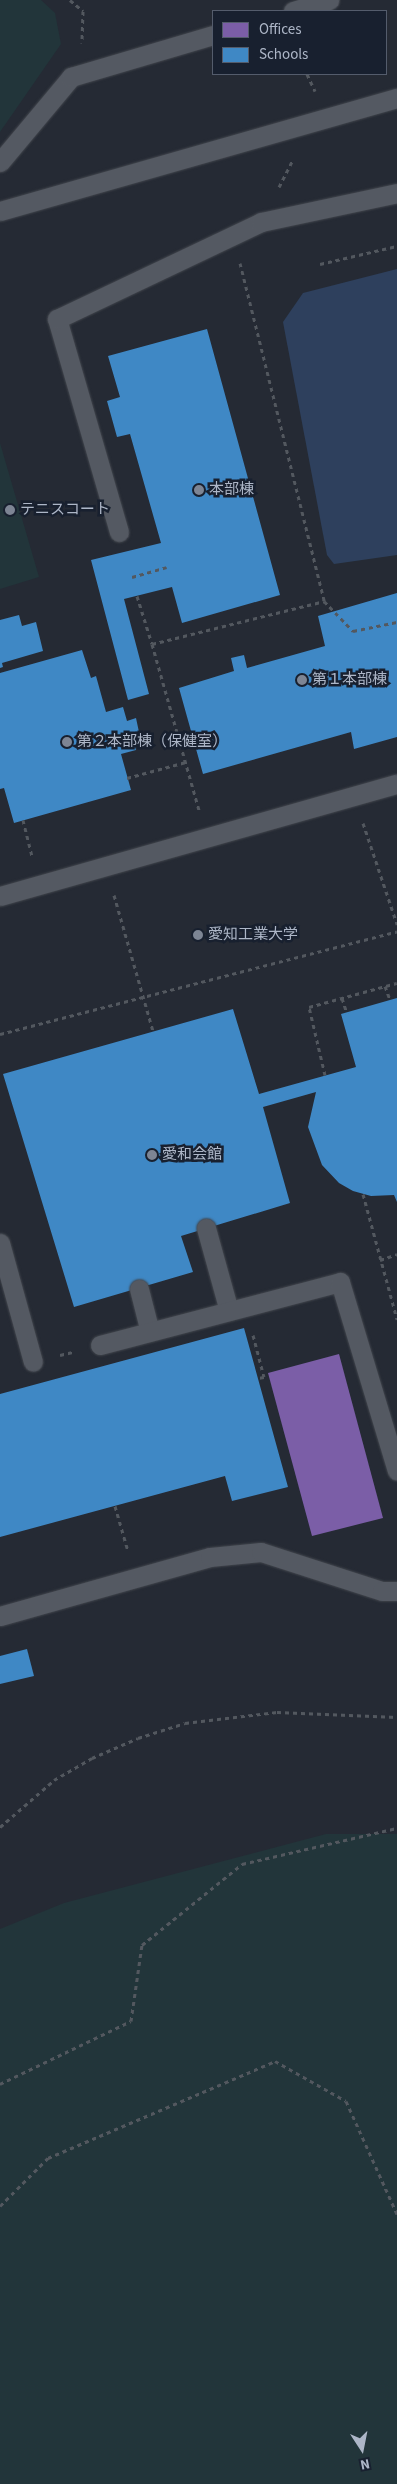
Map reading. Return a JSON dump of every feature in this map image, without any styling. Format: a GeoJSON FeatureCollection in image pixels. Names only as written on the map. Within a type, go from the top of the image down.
{"type":"FeatureCollection","features":[{"type":"Feature","properties":{"kind":"lane"},"geometry":{"type":"LineString","coordinates":[[296,10],[329,0]]}},
{"type":"Feature","properties":{"kind":"lane"},"geometry":{"type":"LineString","coordinates":[[0,162],[71,77],[212,35]]}},
{"type":"Feature","properties":{"kind":"lane"},"geometry":{"type":"LineString","coordinates":[[0,211],[397,98]]}},
{"type":"Feature","properties":{"kind":"lane"},"geometry":{"type":"LineString","coordinates":[[118,532],[56,319],[261,222],[397,194]]}},
{"type":"Feature","properties":{"kind":"lane"},"geometry":{"type":"LineString","coordinates":[[0,896],[397,784]]}},
{"type":"Feature","properties":{"kind":"lane"},"geometry":{"type":"LineString","coordinates":[[206,1228],[238,1309]]}},
{"type":"Feature","properties":{"kind":"lane"},"geometry":{"type":"LineString","coordinates":[[0,1243],[6,1281],[33,1362]]}},
{"type":"Feature","properties":{"kind":"lane"},"geometry":{"type":"LineString","coordinates":[[100,1345],[340,1282],[397,1471]]}},
{"type":"Feature","properties":{"kind":"lane"},"geometry":{"type":"LineString","coordinates":[[139,1289],[150,1332]]}},
{"type":"Feature","properties":{"kind":"lane"},"geometry":{"type":"LineString","coordinates":[[0,1616],[210,1557],[260,1552],[382,1591],[397,1591]]}},
{"type":"Feature","properties":{"kind":"path"},"geometry":{"type":"LineString","coordinates":[[70,0],[83,11],[82,46],[71,77]]}},
{"type":"Feature","properties":{"kind":"path"},"geometry":{"type":"LineString","coordinates":[[261,222],[313,121]]}},
{"type":"Feature","properties":{"kind":"path"},"geometry":{"type":"LineString","coordinates":[[234,236],[324,601],[353,632],[397,622]]}},
{"type":"Feature","properties":{"kind":"path"},"geometry":{"type":"LineString","coordinates":[[320,264],[397,246]]}},
{"type":"Feature","properties":{"kind":"path"},"geometry":{"type":"LineString","coordinates":[[132,577],[167,567]]}},
{"type":"Feature","properties":{"kind":"path"},"geometry":{"type":"LineString","coordinates":[[137,596],[207,837]]}},
{"type":"Feature","properties":{"kind":"path"},"geometry":{"type":"LineString","coordinates":[[152,644],[324,601]]}},
{"type":"Feature","properties":{"kind":"path"},"geometry":{"type":"LineString","coordinates":[[178,737],[192,733]]}},
{"type":"Feature","properties":{"kind":"path"},"geometry":{"type":"LineString","coordinates":[[128,778],[186,762]]}},
{"type":"Feature","properties":{"kind":"path"},"geometry":{"type":"LineString","coordinates":[[354,796],[397,924]]}},
{"type":"Feature","properties":{"kind":"path"},"geometry":{"type":"LineString","coordinates":[[23,820],[39,884]]}},
{"type":"Feature","properties":{"kind":"path"},"geometry":{"type":"LineString","coordinates":[[106,866],[153,1031]]}},
{"type":"Feature","properties":{"kind":"path"},"geometry":{"type":"LineString","coordinates":[[0,1034],[397,931]]}},
{"type":"Feature","properties":{"kind":"path"},"geometry":{"type":"LineString","coordinates":[[325,1075],[310,1006],[397,983]]}},
{"type":"Feature","properties":{"kind":"path"},"geometry":{"type":"LineString","coordinates":[[385,986],[390,1000]]}},
{"type":"Feature","properties":{"kind":"path"},"geometry":{"type":"LineString","coordinates":[[342,998],[347,1013]]}},
{"type":"Feature","properties":{"kind":"path"},"geometry":{"type":"LineString","coordinates":[[363,1194],[397,1319]]}},
{"type":"Feature","properties":{"kind":"path"},"geometry":{"type":"LineString","coordinates":[[380,1260],[397,1254]]}},
{"type":"Feature","properties":{"kind":"path"},"geometry":{"type":"LineString","coordinates":[[238,1309],[264,1377],[258,1378]]}},
{"type":"Feature","properties":{"kind":"path"},"geometry":{"type":"LineString","coordinates":[[33,1362],[100,1345]]}},
{"type":"Feature","properties":{"kind":"path"},"geometry":{"type":"LineString","coordinates":[[116,1506],[136,1578]]}},
{"type":"Feature","properties":{"kind":"path"},"geometry":{"type":"LineString","coordinates":[[0,1827],[54,1780],[92,1758],[138,1738],[184,1723],[243,1714],[278,1712],[397,1717]]}},
{"type":"Feature","properties":{"kind":"path"},"geometry":{"type":"LineString","coordinates":[[0,2084],[130,2021],[142,1945],[242,1864],[397,1828]]}},
{"type":"Feature","properties":{"kind":"path"},"geometry":{"type":"LineString","coordinates":[[0,2206],[48,2158],[275,2061],[346,2101],[397,2214]]}},
{"type":"Feature","properties":{"kind":"green space"},"geometry":{"type":"Polygon","coordinates":[[[0,0],[41,0],[55,13],[61,44],[0,132],[0,0]]]}},
{"type":"Feature","properties":{"kind":"green space","name":"テニスコート"},"geometry":{"type":"Polygon","coordinates":[[[0,443],[39,577],[0,589],[0,443]]]}},
{"type":"Feature","properties":{"kind":"green space"},"geometry":{"type":"Polygon","coordinates":[[[326,1834],[397,1834],[397,2484],[0,2484],[0,1929],[64,1903],[326,1834]]]}},
{"type":"Feature","properties":{"kind":"water"},"geometry":{"type":"Polygon","coordinates":[[[397,269],[397,555],[334,564],[327,555],[283,322],[303,293],[397,269]]]}},
{"type":"Feature","properties":{"kind":"building: Offices"},"geometry":{"type":"Polygon","coordinates":[[[339,1354],[383,1518],[312,1536],[268,1373],[339,1354]]]}},
{"type":"Feature","properties":{"kind":"building: Schools","name":"本部棟"},"geometry":{"type":"Polygon","coordinates":[[[207,329],[280,595],[182,623],[172,587],[124,599],[149,694],[128,700],[91,560],[161,543],[130,434],[117,437],[107,401],[120,397],[108,356],[207,329]]]}},
{"type":"Feature","properties":{"kind":"building: Schools","name":"第１本部棟"},"geometry":{"type":"Polygon","coordinates":[[[397,593],[397,737],[354,749],[351,732],[203,774],[179,688],[234,671],[231,658],[244,655],[247,668],[325,646],[318,616],[397,593]]]}},
{"type":"Feature","properties":{"kind":"building: Schools"},"geometry":{"type":"Polygon","coordinates":[[[19,615],[22,626],[36,622],[43,651],[2,663],[3,667],[0,668],[0,620],[19,615]]]}},
{"type":"Feature","properties":{"kind":"building: Schools","name":"第２本部棟（保健室）"},"geometry":{"type":"Polygon","coordinates":[[[82,650],[91,678],[96,676],[106,712],[123,707],[127,721],[136,718],[139,732],[131,733],[136,750],[121,754],[131,790],[14,823],[4,788],[0,789],[0,673],[82,650]]]}},
{"type":"Feature","properties":{"kind":"building: Schools","name":"愛和会館"},"geometry":{"type":"Polygon","coordinates":[[[397,998],[397,1202],[394,1195],[371,1196],[353,1191],[339,1183],[322,1165],[308,1127],[316,1092],[263,1107],[290,1203],[181,1236],[193,1272],[74,1307],[3,1074],[233,1009],[259,1094],[356,1067],[341,1014],[397,998]]]}},
{"type":"Feature","properties":{"kind":"building: Schools"},"geometry":{"type":"Polygon","coordinates":[[[244,1328],[288,1487],[232,1501],[225,1476],[0,1537],[0,1394],[244,1328]]]}},
{"type":"Feature","properties":{"kind":"building: Schools"},"geometry":{"type":"Polygon","coordinates":[[[27,1649],[34,1676],[0,1684],[0,1656],[27,1649]]]}},
{"type":"Feature","properties":{"kind":"place","name":"本部棟"},"geometry":{"type":"Point","coordinates":[199,490]}},
{"type":"Feature","properties":{"kind":"place","name":"テニスコート"},"geometry":{"type":"Point","coordinates":[10,510]}},
{"type":"Feature","properties":{"kind":"place","name":"第１本部棟"},"geometry":{"type":"Point","coordinates":[302,680]}},
{"type":"Feature","properties":{"kind":"place","name":"第２本部棟（保健室）"},"geometry":{"type":"Point","coordinates":[67,742]}},
{"type":"Feature","properties":{"kind":"place","name":"愛知工業大学"},"geometry":{"type":"Point","coordinates":[198,935]}},
{"type":"Feature","properties":{"kind":"place","name":"愛和会館"},"geometry":{"type":"Point","coordinates":[152,1155]}}]}
